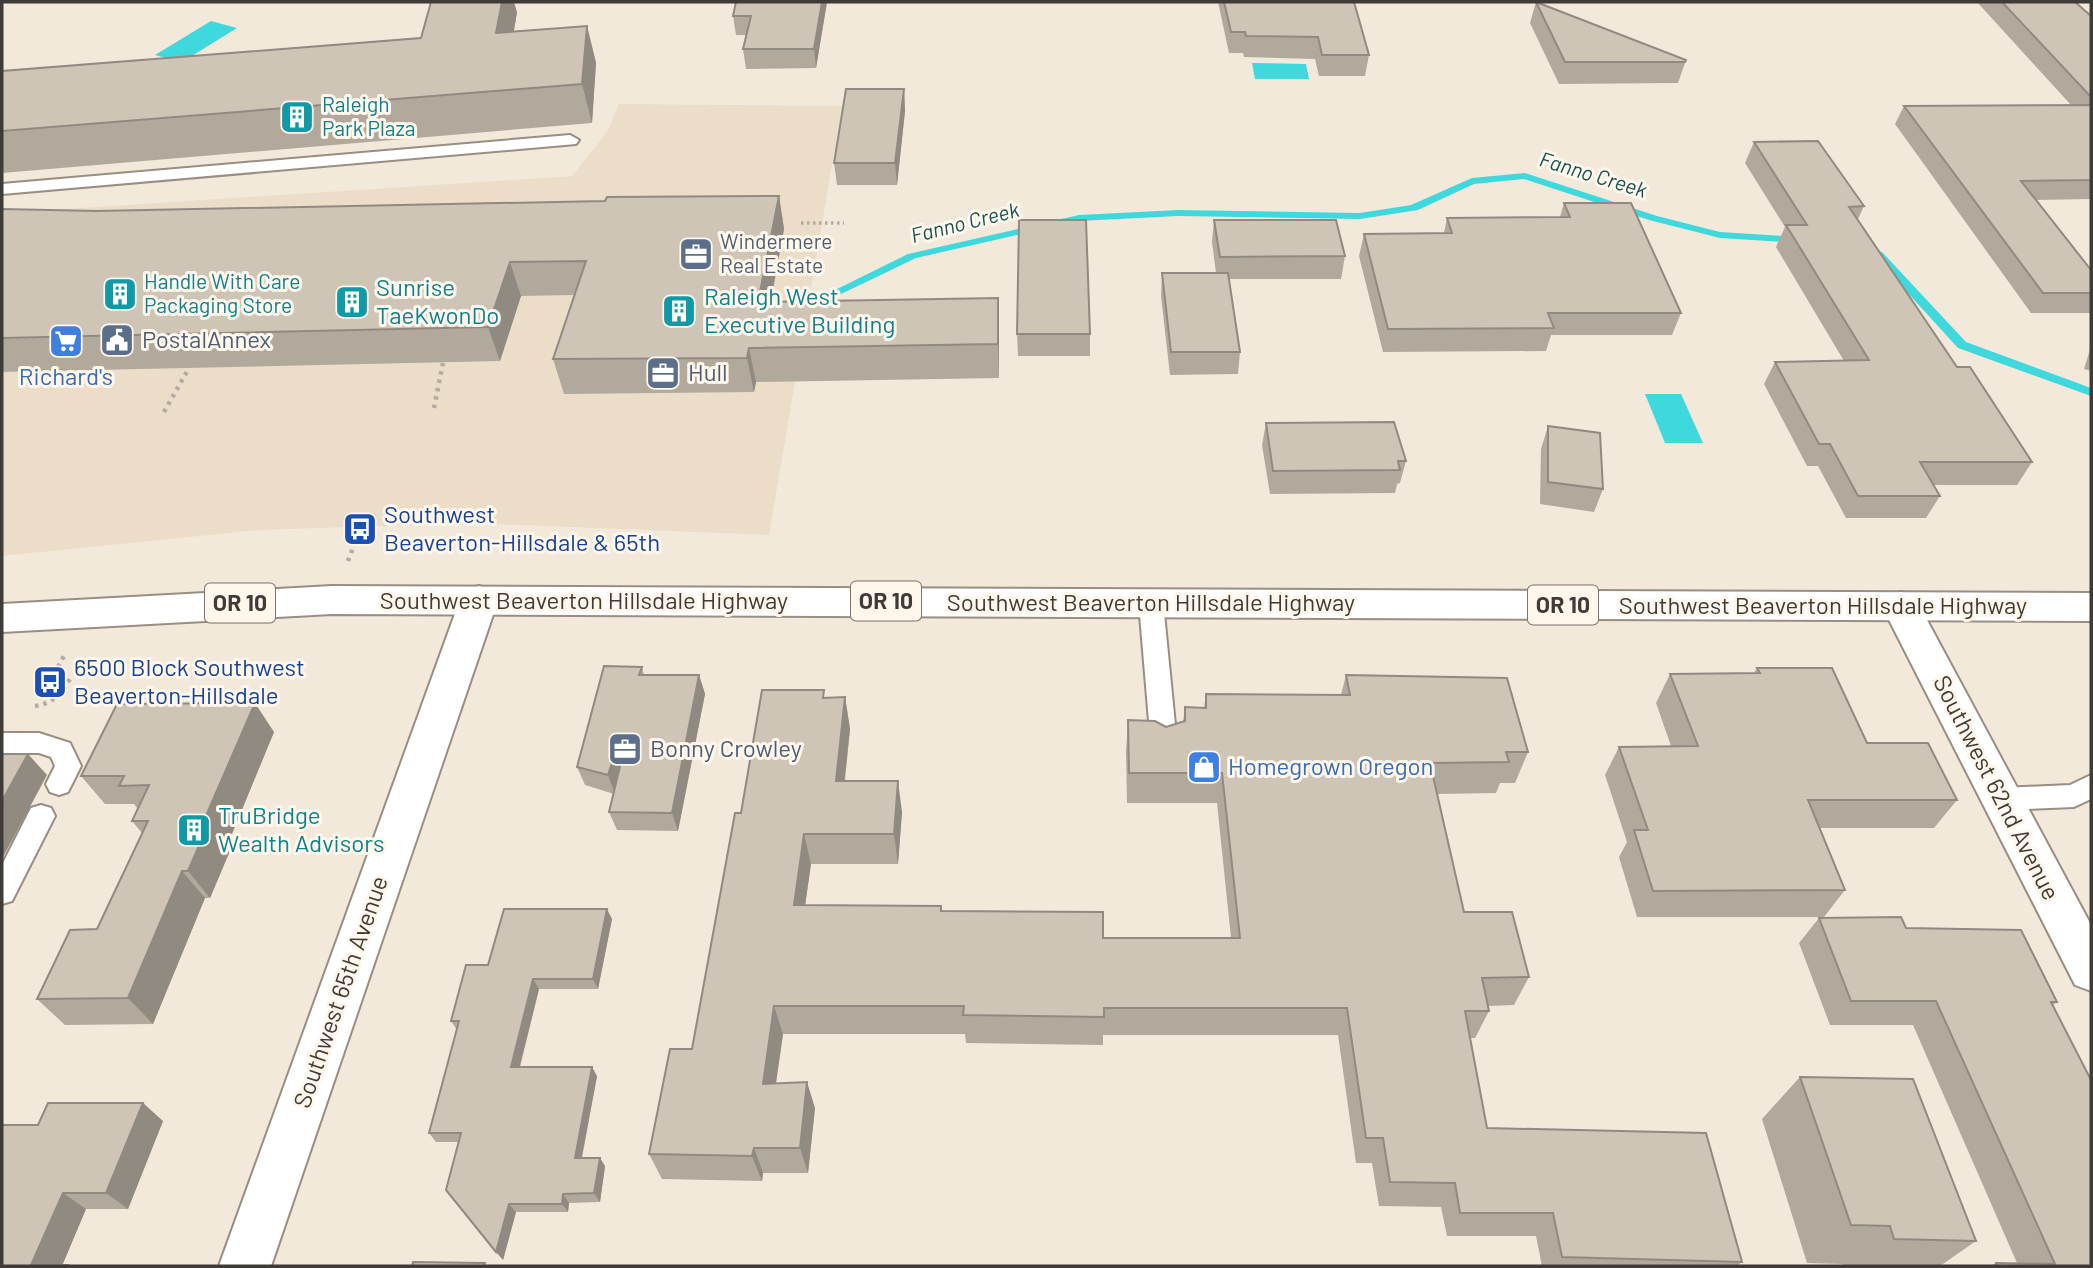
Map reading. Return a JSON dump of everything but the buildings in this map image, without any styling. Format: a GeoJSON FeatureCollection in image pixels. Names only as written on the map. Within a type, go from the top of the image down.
{"type":"FeatureCollection","features":[{"type":"Feature","properties":{"kind":"main road","name":"Southwest Beaverton Hillsdale Highway"},"geometry":{"type":"LineString","coordinates":[[2,618],[234,603],[479,600],[2091,607]]}},
{"type":"Feature","properties":{"kind":"main road","name":"Southwest 65th Avenue"},"geometry":{"type":"LineString","coordinates":[[245,1266],[479,600]]}},
{"type":"Feature","properties":{"kind":"main road","name":"Southwest 62nd Avenue"},"geometry":{"type":"LineString","coordinates":[[1901,606],[2091,970]]}},
{"type":"Feature","properties":{"kind":"lane"},"geometry":{"type":"LineString","coordinates":[[2,189],[570,140]]}},
{"type":"Feature","properties":{"kind":"lane"},"geometry":{"type":"LineString","coordinates":[[1152,603],[1164,744]]}},
{"type":"Feature","properties":{"kind":"lane"},"geometry":{"type":"LineString","coordinates":[[2,743],[39,743],[61,750],[68,766],[59,784]]}},
{"type":"Feature","properties":{"kind":"lane"},"geometry":{"type":"LineString","coordinates":[[2002,799],[2074,796],[2091,786]]}},
{"type":"Feature","properties":{"kind":"lane"},"geometry":{"type":"LineString","coordinates":[[2,892],[41,816]]}},
{"type":"Feature","properties":{"kind":"path"},"geometry":{"type":"LineString","coordinates":[[801,223],[844,223]]}},
{"type":"Feature","properties":{"kind":"path"},"geometry":{"type":"LineString","coordinates":[[434,408],[443,363]]}},
{"type":"Feature","properties":{"kind":"path"},"geometry":{"type":"LineString","coordinates":[[164,412],[190,368]]}},
{"type":"Feature","properties":{"kind":"path"},"geometry":{"type":"LineString","coordinates":[[26,706],[47,705],[57,699],[72,675]]}},
{"type":"Feature","properties":{"kind":"shaded area"},"geometry":{"type":"Polygon","coordinates":[[[619,104],[842,106],[769,535],[468,523],[259,530],[2,556],[2,213],[572,176],[607,132],[619,104]]]}},
{"type":"Feature","properties":{"kind":"water"},"geometry":{"type":"Polygon","coordinates":[[[211,21],[237,28],[182,62],[155,55],[211,21]]]}},
{"type":"Feature","properties":{"kind":"water"},"geometry":{"type":"Polygon","coordinates":[[[1252,63],[1306,64],[1309,79],[1255,79],[1252,63]]]}},
{"type":"Feature","properties":{"kind":"water"},"geometry":{"type":"Polygon","coordinates":[[[1645,394],[1681,394],[1703,443],[1665,443],[1645,394]]]}},
{"type":"Feature","properties":{"kind":"waterway","name":"Fanno Creek"},"geometry":{"type":"LineString","coordinates":[[835,293],[912,256],[1079,218],[1178,213],[1360,216],[1414,208],[1472,181],[1525,176],[1653,218],[1720,235],[1798,240]]}},
{"type":"Feature","properties":{"kind":"waterway","name":"Fanno Creek"},"geometry":{"type":"LineString","coordinates":[[1878,254],[1962,345],[2091,392]]}},
{"type":"Feature","properties":{"kind":"place","name":"Raleigh Park Plaza"},"geometry":{"type":"Point","coordinates":[297,117]}},
{"type":"Feature","properties":{"kind":"place","name":"Windermere Real Estate"},"geometry":{"type":"Point","coordinates":[696,254]}},
{"type":"Feature","properties":{"kind":"place","name":"Handle With Care Packaging Store"},"geometry":{"type":"Point","coordinates":[120,294]}},
{"type":"Feature","properties":{"kind":"place","name":"Sunrise TaeKwonDo"},"geometry":{"type":"Point","coordinates":[352,302]}},
{"type":"Feature","properties":{"kind":"place","name":"Raleigh West Executive Building"},"geometry":{"type":"Point","coordinates":[679,311]}},
{"type":"Feature","properties":{"kind":"place","name":"PostalAnnex"},"geometry":{"type":"Point","coordinates":[117,340]}},
{"type":"Feature","properties":{"kind":"place","name":"Richard's"},"geometry":{"type":"Point","coordinates":[66,341]}},
{"type":"Feature","properties":{"kind":"place","name":"Hull"},"geometry":{"type":"Point","coordinates":[663,373]}},
{"type":"Feature","properties":{"kind":"place","name":"Southwest Beaverton-Hillsdale & 65th"},"geometry":{"type":"Point","coordinates":[360,529]}},
{"type":"Feature","properties":{"kind":"place","name":"6500 Block Southwest Beaverton-Hillsdale"},"geometry":{"type":"Point","coordinates":[50,682]}},
{"type":"Feature","properties":{"kind":"place","name":"Bonny Crowley"},"geometry":{"type":"Point","coordinates":[625,749]}},
{"type":"Feature","properties":{"kind":"place","name":"Homegrown Oregon"},"geometry":{"type":"Point","coordinates":[1204,767]}},
{"type":"Feature","properties":{"kind":"place","name":"TruBridge Wealth Advisors"},"geometry":{"type":"Point","coordinates":[194,830]}}]}
